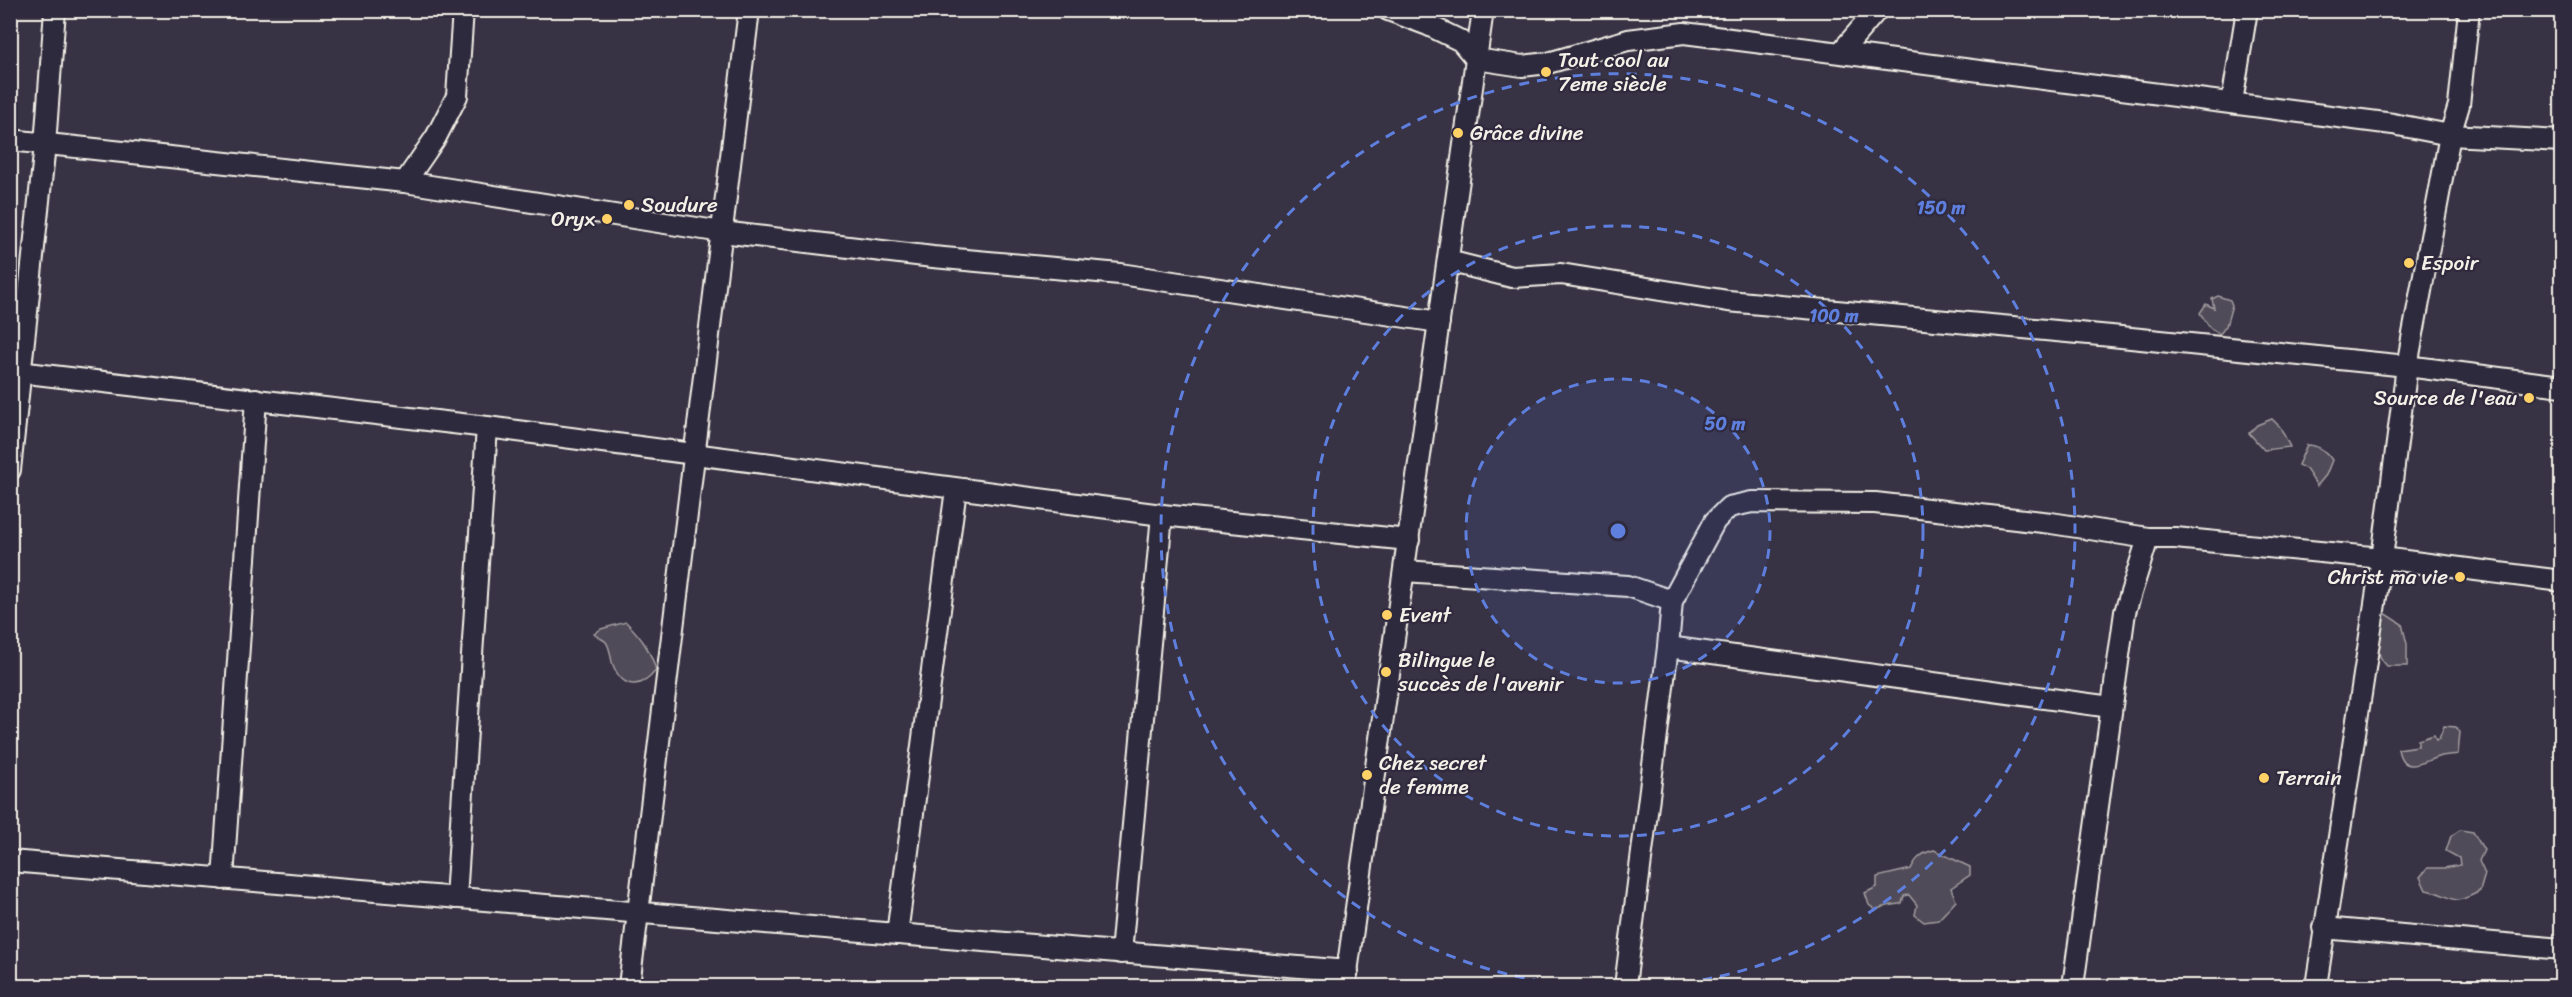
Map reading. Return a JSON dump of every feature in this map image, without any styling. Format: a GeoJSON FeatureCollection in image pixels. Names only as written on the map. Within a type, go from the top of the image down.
{"type":"FeatureCollection","features":[{"type":"Feature","properties":{"kind":"street"},"geometry":{"type":"LineString","coordinates":[[10,470],[15,371],[45,145],[55,10]]}},
{"type":"Feature","properties":{"kind":"street"},"geometry":{"type":"LineString","coordinates":[[405,182],[436,138],[457,96],[462,10]]}},
{"type":"Feature","properties":{"kind":"street"},"geometry":{"type":"LineString","coordinates":[[629,987],[749,10]]}},
{"type":"Feature","properties":{"kind":"street"},"geometry":{"type":"LineString","coordinates":[[1388,10],[1428,25],[1461,41],[1476,59],[1522,66],[1548,63],[1628,39],[1684,33],[2232,102],[2394,124],[2450,135],[2562,141]]}},
{"type":"Feature","properties":{"kind":"street"},"geometry":{"type":"LineString","coordinates":[[10,861],[1120,953],[1347,979],[1483,10]]}},
{"type":"Feature","properties":{"kind":"street"},"geometry":{"type":"LineString","coordinates":[[1841,52],[1877,10]]}},
{"type":"Feature","properties":{"kind":"street"},"geometry":{"type":"LineString","coordinates":[[2232,102],[2247,10]]}},
{"type":"Feature","properties":{"kind":"street"},"geometry":{"type":"LineString","coordinates":[[2316,987],[2323,928],[2382,558],[2408,366],[2450,135],[2459,105],[2469,10]]}},
{"type":"Feature","properties":{"kind":"street"},"geometry":{"type":"LineString","coordinates":[[10,140],[405,182],[722,232],[933,257],[1120,274],[1439,322]]}},
{"type":"Feature","properties":{"kind":"street"},"geometry":{"type":"LineString","coordinates":[[1448,261],[1512,277],[1561,274],[1728,301],[2408,366],[2562,386]]}},
{"type":"Feature","properties":{"kind":"street"},"geometry":{"type":"LineString","coordinates":[[15,371],[488,427],[1162,515],[1409,540]]}},
{"type":"Feature","properties":{"kind":"street"},"geometry":{"type":"LineString","coordinates":[[223,879],[256,399]]}},
{"type":"Feature","properties":{"kind":"street"},"geometry":{"type":"LineString","coordinates":[[456,898],[488,427]]}},
{"type":"Feature","properties":{"kind":"street"},"geometry":{"type":"LineString","coordinates":[[897,934],[956,489]]}},
{"type":"Feature","properties":{"kind":"street"},"geometry":{"type":"LineString","coordinates":[[1625,987],[1672,601],[1715,521],[1728,507],[1752,502],[1875,503],[2051,523],[2148,538],[2175,538],[2382,558],[2562,581]]}},
{"type":"Feature","properties":{"kind":"street"},"geometry":{"type":"LineString","coordinates":[[1120,953],[1162,515]]}},
{"type":"Feature","properties":{"kind":"street"},"geometry":{"type":"LineString","coordinates":[[2073,987],[2125,612],[2148,538]]}},
{"type":"Feature","properties":{"kind":"street"},"geometry":{"type":"LineString","coordinates":[[1404,571],[1628,586],[1672,601]]}},
{"type":"Feature","properties":{"kind":"street"},"geometry":{"type":"LineString","coordinates":[[1668,647],[2111,707]]}},
{"type":"Feature","properties":{"kind":"street"},"geometry":{"type":"LineString","coordinates":[[2323,928],[2562,949]]}},
{"type":"Feature","properties":{"kind":"shaded area"},"geometry":{"type":"Polygon","coordinates":[[[2218,296],[2230,300],[2232,305],[2226,326],[2220,334],[2210,328],[2200,313],[2206,304],[2214,308],[2212,299],[2218,296]]]}},
{"type":"Feature","properties":{"kind":"shaded area"},"geometry":{"type":"Polygon","coordinates":[[[2272,419],[2280,427],[2290,447],[2264,450],[2249,433],[2257,425],[2272,419]]]}},
{"type":"Feature","properties":{"kind":"shaded area"},"geometry":{"type":"Polygon","coordinates":[[[2307,445],[2321,449],[2332,460],[2326,475],[2317,486],[2306,469],[2298,465],[2307,445]]]}},
{"type":"Feature","properties":{"kind":"shaded area"},"geometry":{"type":"Polygon","coordinates":[[[2380,612],[2402,624],[2407,644],[2407,666],[2387,666],[2379,654],[2377,634],[2380,612]]]}},
{"type":"Feature","properties":{"kind":"shaded area"},"geometry":{"type":"Polygon","coordinates":[[[626,622],[644,644],[656,670],[645,681],[633,684],[627,683],[617,673],[606,642],[594,634],[601,629],[626,622]]]}},
{"type":"Feature","properties":{"kind":"shaded area"},"geometry":{"type":"Polygon","coordinates":[[[2444,726],[2456,727],[2460,732],[2458,754],[2440,756],[2414,765],[2409,765],[2400,757],[2398,749],[2418,746],[2418,740],[2434,735],[2436,740],[2439,739],[2444,726]]]}},
{"type":"Feature","properties":{"kind":"shaded area"},"geometry":{"type":"Polygon","coordinates":[[[2460,830],[2473,832],[2484,850],[2479,861],[2485,874],[2480,891],[2457,900],[2426,890],[2420,877],[2428,868],[2460,865],[2459,858],[2446,851],[2451,836],[2460,830]]]}},
{"type":"Feature","properties":{"kind":"shaded area"},"geometry":{"type":"Polygon","coordinates":[[[1934,850],[1970,867],[1970,875],[1951,888],[1956,901],[1938,920],[1924,922],[1915,915],[1917,905],[1909,895],[1904,896],[1902,903],[1876,910],[1869,905],[1865,893],[1877,887],[1877,877],[1911,869],[1920,856],[1934,850]]]}},
{"type":"Feature","properties":{"kind":"place","name":"Tout cool au 7eme siècle"},"geometry":{"type":"Point","coordinates":[1546,72]}},
{"type":"Feature","properties":{"kind":"place","name":"Grâce divine"},"geometry":{"type":"Point","coordinates":[1458,133]}},
{"type":"Feature","properties":{"kind":"place","name":"Soudure"},"geometry":{"type":"Point","coordinates":[629,205]}},
{"type":"Feature","properties":{"kind":"place","name":"Oryx"},"geometry":{"type":"Point","coordinates":[607,219]}},
{"type":"Feature","properties":{"kind":"place","name":"Espoir"},"geometry":{"type":"Point","coordinates":[2409,263]}},
{"type":"Feature","properties":{"kind":"place","name":"Source de l'eau"},"geometry":{"type":"Point","coordinates":[2529,398]}},
{"type":"Feature","properties":{"kind":"place","name":"Christ ma vie"},"geometry":{"type":"Point","coordinates":[2460,577]}},
{"type":"Feature","properties":{"kind":"place","name":"Event"},"geometry":{"type":"Point","coordinates":[1387,615]}},
{"type":"Feature","properties":{"kind":"place","name":"Bilingue le succès de l'avenir"},"geometry":{"type":"Point","coordinates":[1386,672]}},
{"type":"Feature","properties":{"kind":"place","name":"Chez secret de femme"},"geometry":{"type":"Point","coordinates":[1367,775]}},
{"type":"Feature","properties":{"kind":"place","name":"Terrain"},"geometry":{"type":"Point","coordinates":[2264,778]}}]}
